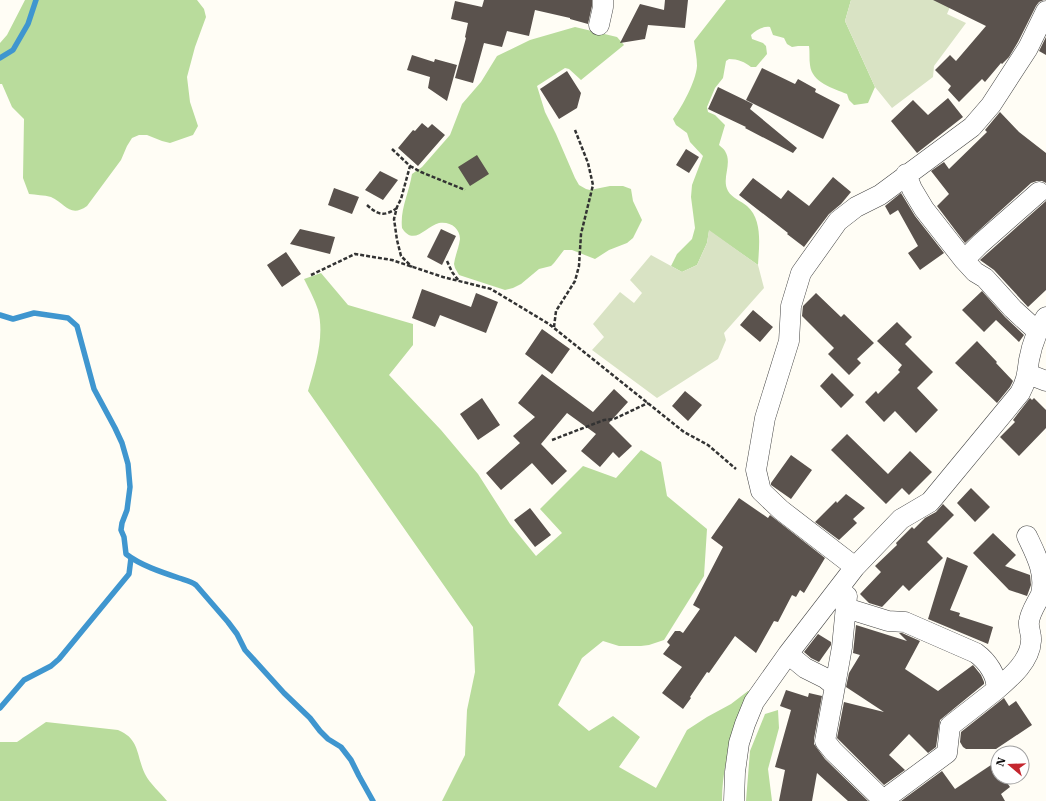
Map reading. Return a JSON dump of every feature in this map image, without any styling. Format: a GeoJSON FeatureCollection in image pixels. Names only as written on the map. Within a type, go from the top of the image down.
{"type":"FeatureCollection","features":[{"type":"Feature","properties":{"kind":"street"},"geometry":{"type":"LineString","coordinates":[[599,25],[603,0]]}},
{"type":"Feature","properties":{"kind":"street"},"geometry":{"type":"LineString","coordinates":[[852,571],[761,491],[756,470],[764,418],[789,341],[791,306],[801,273],[838,221],[856,207],[880,195],[906,174],[972,127],[991,105],[1028,48],[1046,11]]}},
{"type":"Feature","properties":{"kind":"street"},"geometry":{"type":"LineString","coordinates":[[734,801],[735,772],[739,742],[745,724],[754,702],[788,654],[852,571],[898,522],[930,502],[1020,393],[1037,377],[1031,349],[1042,324],[1013,309],[985,278],[975,272],[964,260],[924,209],[912,189],[906,174]]}},
{"type":"Feature","properties":{"kind":"street"},"geometry":{"type":"LineString","coordinates":[[964,260],[1039,192]]}},
{"type":"Feature","properties":{"kind":"street"},"geometry":{"type":"LineString","coordinates":[[852,571],[842,647],[825,741],[833,751],[883,800],[947,753],[950,726],[996,690],[1018,668],[1028,655],[1031,640],[1028,623],[1041,593],[1044,580],[1041,563],[1027,536]]}},
{"type":"Feature","properties":{"kind":"street"},"geometry":{"type":"LineString","coordinates":[[846,608],[888,621],[905,622],[976,653],[985,660],[997,682],[996,690]]}},
{"type":"Feature","properties":{"kind":"street"},"geometry":{"type":"LineString","coordinates":[[788,654],[805,668],[825,678],[835,686]]}},
{"type":"Feature","properties":{"kind":"path"},"geometry":{"type":"LineString","coordinates":[[554,328],[556,311],[575,281],[579,266],[581,234],[592,185],[588,163],[575,130]]}},
{"type":"Feature","properties":{"kind":"path"},"geometry":{"type":"LineString","coordinates":[[392,149],[410,166],[465,190]]}},
{"type":"Feature","properties":{"kind":"path"},"geometry":{"type":"LineString","coordinates":[[410,166],[394,219],[396,240],[401,256],[413,267]]}},
{"type":"Feature","properties":{"kind":"path"},"geometry":{"type":"LineString","coordinates":[[367,205],[374,211],[381,214],[387,213],[397,207]]}},
{"type":"Feature","properties":{"kind":"path"},"geometry":{"type":"LineString","coordinates":[[311,275],[355,254],[392,260],[460,282],[491,289],[554,328],[684,432],[708,445],[738,470]]}},
{"type":"Feature","properties":{"kind":"path"},"geometry":{"type":"LineString","coordinates":[[448,261],[452,272],[460,282]]}},
{"type":"Feature","properties":{"kind":"path"},"geometry":{"type":"LineString","coordinates":[[552,440],[604,420],[614,420],[648,403]]}},
{"type":"Feature","properties":{"kind":"green space"},"geometry":{"type":"Polygon","coordinates":[[[25,0],[197,0],[204,9],[206,17],[195,47],[187,77],[190,102],[198,126],[193,135],[170,143],[147,135],[139,135],[132,138],[121,160],[87,206],[76,211],[68,209],[51,197],[29,194],[23,178],[24,119],[12,107],[2,84],[0,84],[0,43],[7,35],[25,0]]]}},
{"type":"Feature","properties":{"kind":"green space"},"geometry":{"type":"Polygon","coordinates":[[[726,0],[851,0],[845,21],[875,87],[868,103],[854,105],[849,100],[847,94],[824,84],[815,76],[810,65],[809,46],[792,47],[787,44],[784,38],[773,35],[770,27],[760,29],[751,35],[752,39],[763,43],[766,46],[767,54],[756,67],[751,67],[744,62],[735,60],[729,59],[726,61],[723,78],[715,88],[707,107],[708,112],[715,115],[725,125],[719,145],[725,150],[728,161],[726,186],[728,191],[734,198],[747,206],[756,218],[759,234],[758,265],[709,231],[707,243],[697,265],[682,272],[671,266],[677,254],[692,239],[695,228],[691,197],[692,185],[703,156],[690,142],[687,133],[676,125],[673,119],[688,94],[696,72],[697,63],[694,41],[726,0]]]}},
{"type":"Feature","properties":{"kind":"green space"},"geometry":{"type":"Polygon","coordinates":[[[851,0],[953,0],[947,14],[966,23],[934,66],[933,77],[892,108],[875,87],[845,21],[851,0]]]}},
{"type":"Feature","properties":{"kind":"green space"},"geometry":{"type":"Polygon","coordinates":[[[575,27],[617,37],[624,45],[581,80],[569,69],[565,68],[537,86],[545,112],[579,185],[590,190],[610,186],[623,186],[631,189],[633,201],[642,220],[633,238],[627,243],[609,250],[595,259],[572,250],[564,250],[551,266],[539,269],[521,284],[513,288],[505,290],[459,275],[454,264],[460,235],[454,226],[447,223],[439,223],[416,236],[411,236],[402,228],[403,208],[412,174],[422,167],[450,135],[462,104],[481,82],[497,56],[530,40],[575,27]]]}},
{"type":"Feature","properties":{"kind":"green space"},"geometry":{"type":"Polygon","coordinates":[[[709,230],[758,265],[764,288],[724,333],[726,340],[718,359],[657,398],[592,350],[604,337],[593,324],[620,292],[634,303],[642,293],[630,280],[651,255],[682,272],[697,265],[707,243],[709,230]]]}},
{"type":"Feature","properties":{"kind":"green space"},"geometry":{"type":"Polygon","coordinates":[[[321,273],[348,305],[413,324],[413,345],[389,375],[441,430],[478,474],[510,524],[536,556],[562,533],[540,509],[583,466],[616,478],[641,450],[661,462],[667,496],[707,529],[704,576],[664,640],[641,646],[619,646],[603,641],[582,658],[558,705],[589,731],[613,716],[640,737],[619,767],[656,788],[687,730],[731,704],[748,691],[753,694],[735,733],[727,758],[724,772],[722,801],[442,801],[465,755],[467,710],[475,672],[473,627],[308,391],[314,372],[320,341],[320,320],[314,298],[304,279],[321,273]]]}},
{"type":"Feature","properties":{"kind":"green space"},"geometry":{"type":"Polygon","coordinates":[[[778,710],[779,728],[768,769],[772,801],[746,801],[750,751],[765,714],[778,710]]]}},
{"type":"Feature","properties":{"kind":"green space"},"geometry":{"type":"Polygon","coordinates":[[[46,722],[118,730],[125,734],[134,743],[147,778],[167,801],[0,801],[0,742],[17,742],[46,722]]]}},
{"type":"Feature","properties":{"kind":"building"},"geometry":{"type":"Polygon","coordinates":[[[484,0],[592,0],[592,6],[588,24],[570,18],[535,10],[529,36],[507,31],[502,47],[484,43],[473,83],[455,78],[466,38],[468,23],[451,19],[455,1],[482,7],[484,0]]]}},
{"type":"Feature","properties":{"kind":"building"},"geometry":{"type":"Polygon","coordinates":[[[665,0],[688,0],[685,28],[648,25],[645,39],[620,43],[640,4],[664,10],[665,0]]]}},
{"type":"Feature","properties":{"kind":"building"},"geometry":{"type":"Polygon","coordinates":[[[933,0],[1044,0],[1039,2],[1036,6],[1009,57],[1002,64],[1001,63],[985,82],[982,79],[959,102],[948,90],[951,86],[935,70],[950,55],[956,61],[986,26],[933,0]]]}},
{"type":"Feature","properties":{"kind":"building"},"geometry":{"type":"Polygon","coordinates":[[[1046,37],[1046,55],[1039,51],[1046,37]]]}},
{"type":"Feature","properties":{"kind":"building"},"geometry":{"type":"Polygon","coordinates":[[[412,55],[434,62],[435,59],[457,65],[447,101],[428,88],[430,77],[407,70],[412,55]]]}},
{"type":"Feature","properties":{"kind":"building"},"geometry":{"type":"Polygon","coordinates":[[[762,68],[795,84],[798,79],[816,89],[815,92],[840,105],[823,139],[746,100],[762,68]]]}},
{"type":"Feature","properties":{"kind":"building"},"geometry":{"type":"Polygon","coordinates":[[[567,71],[581,93],[577,108],[559,119],[540,89],[567,71]]]}},
{"type":"Feature","properties":{"kind":"building"},"geometry":{"type":"Polygon","coordinates":[[[718,87],[753,104],[750,109],[797,148],[793,153],[745,128],[746,127],[708,109],[718,87]]]}},
{"type":"Feature","properties":{"kind":"building"},"geometry":{"type":"Polygon","coordinates":[[[948,98],[963,117],[917,153],[891,121],[913,100],[928,115],[948,98]]]}},
{"type":"Feature","properties":{"kind":"building"},"geometry":{"type":"Polygon","coordinates":[[[1000,112],[1019,132],[1046,153],[1046,183],[1037,181],[1031,183],[965,243],[937,206],[949,194],[931,171],[944,162],[949,169],[987,132],[985,130],[1000,112]]]}},
{"type":"Feature","properties":{"kind":"building"},"geometry":{"type":"Polygon","coordinates":[[[422,123],[428,128],[432,124],[445,135],[418,166],[398,148],[413,130],[415,131],[422,123]]]}},
{"type":"Feature","properties":{"kind":"building"},"geometry":{"type":"Polygon","coordinates":[[[686,149],[699,157],[689,173],[676,165],[686,149]]]}},
{"type":"Feature","properties":{"kind":"building"},"geometry":{"type":"Polygon","coordinates":[[[477,155],[489,174],[470,186],[458,167],[477,155]]]}},
{"type":"Feature","properties":{"kind":"building"},"geometry":{"type":"Polygon","coordinates":[[[380,171],[398,180],[383,200],[365,190],[380,171]]]}},
{"type":"Feature","properties":{"kind":"building"},"geometry":{"type":"Polygon","coordinates":[[[833,177],[851,192],[841,204],[829,214],[804,247],[739,195],[753,178],[781,199],[788,190],[809,206],[833,177]]]}},
{"type":"Feature","properties":{"kind":"building"},"geometry":{"type":"Polygon","coordinates":[[[334,188],[359,197],[352,214],[328,205],[334,188]]]}},
{"type":"Feature","properties":{"kind":"building"},"geometry":{"type":"Polygon","coordinates":[[[901,193],[915,216],[944,253],[920,270],[908,253],[918,246],[898,210],[890,215],[885,206],[901,193]]]}},
{"type":"Feature","properties":{"kind":"building"},"geometry":{"type":"Polygon","coordinates":[[[1046,201],[1046,290],[1028,307],[994,270],[980,260],[1046,201]]]}},
{"type":"Feature","properties":{"kind":"building"},"geometry":{"type":"Polygon","coordinates":[[[300,229],[335,237],[330,254],[290,244],[300,229]]]}},
{"type":"Feature","properties":{"kind":"building"},"geometry":{"type":"Polygon","coordinates":[[[441,229],[456,236],[442,265],[427,257],[441,229]]]}},
{"type":"Feature","properties":{"kind":"building"},"geometry":{"type":"Polygon","coordinates":[[[286,252],[301,274],[282,287],[267,265],[286,252]]]}},
{"type":"Feature","properties":{"kind":"building"},"geometry":{"type":"Polygon","coordinates":[[[422,289],[471,307],[476,293],[498,302],[486,333],[440,315],[435,327],[412,318],[422,289]]]}},
{"type":"Feature","properties":{"kind":"building"},"geometry":{"type":"Polygon","coordinates":[[[982,291],[1005,317],[1024,335],[1019,342],[996,320],[984,332],[962,310],[982,291]]]}},
{"type":"Feature","properties":{"kind":"building"},"geometry":{"type":"Polygon","coordinates":[[[816,293],[841,317],[844,314],[874,343],[857,359],[861,363],[849,375],[828,354],[834,348],[802,316],[803,306],[816,293]]]}},
{"type":"Feature","properties":{"kind":"building"},"geometry":{"type":"Polygon","coordinates":[[[753,310],[773,327],[760,342],[740,325],[753,310]]]}},
{"type":"Feature","properties":{"kind":"building"},"geometry":{"type":"Polygon","coordinates":[[[897,322],[912,337],[905,344],[933,372],[917,388],[938,410],[916,433],[895,411],[884,422],[865,402],[876,391],[878,394],[900,372],[898,370],[902,365],[877,341],[897,322]]]}},
{"type":"Feature","properties":{"kind":"building"},"geometry":{"type":"Polygon","coordinates":[[[542,329],[570,349],[552,374],[525,354],[542,329]]]}},
{"type":"Feature","properties":{"kind":"building"},"geometry":{"type":"Polygon","coordinates":[[[977,341],[1013,381],[997,403],[955,363],[977,341]]]}},
{"type":"Feature","properties":{"kind":"building"},"geometry":{"type":"Polygon","coordinates":[[[832,373],[854,395],[841,408],[820,386],[832,373]]]}},
{"type":"Feature","properties":{"kind":"building"},"geometry":{"type":"Polygon","coordinates":[[[542,374],[593,412],[614,389],[628,402],[609,423],[632,446],[619,458],[613,452],[600,467],[581,451],[596,434],[567,413],[541,444],[567,471],[552,485],[532,463],[501,490],[486,473],[520,443],[513,436],[535,417],[518,403],[542,374]]]}},
{"type":"Feature","properties":{"kind":"building"},"geometry":{"type":"Polygon","coordinates":[[[685,391],[702,405],[688,421],[672,406],[685,391]]]}},
{"type":"Feature","properties":{"kind":"building"},"geometry":{"type":"Polygon","coordinates":[[[482,398],[500,425],[478,440],[460,414],[482,398]]]}},
{"type":"Feature","properties":{"kind":"building"},"geometry":{"type":"Polygon","coordinates":[[[1030,398],[1032,400],[1034,398],[1046,410],[1046,428],[1019,456],[1000,437],[1015,422],[1013,420],[1030,398]]]}},
{"type":"Feature","properties":{"kind":"building"},"geometry":{"type":"Polygon","coordinates":[[[847,434],[888,474],[910,451],[932,472],[909,495],[902,488],[886,504],[831,450],[847,434]]]}},
{"type":"Feature","properties":{"kind":"building"},"geometry":{"type":"Polygon","coordinates":[[[791,455],[812,470],[791,499],[771,485],[771,483],[791,455]]]}},
{"type":"Feature","properties":{"kind":"building"},"geometry":{"type":"Polygon","coordinates":[[[971,488],[990,507],[975,522],[957,503],[971,488]]]}},
{"type":"Feature","properties":{"kind":"building"},"geometry":{"type":"Polygon","coordinates":[[[846,494],[865,508],[853,519],[857,523],[839,540],[815,522],[836,501],[837,503],[846,494]]]}},
{"type":"Feature","properties":{"kind":"building"},"geometry":{"type":"Polygon","coordinates":[[[739,498],[768,518],[770,515],[825,558],[804,593],[800,590],[796,597],[792,595],[778,622],[774,621],[756,653],[735,636],[709,673],[707,672],[683,709],[662,693],[682,667],[663,654],[670,645],[667,642],[675,631],[680,631],[683,633],[700,609],[693,605],[723,547],[711,538],[739,498]]]}},
{"type":"Feature","properties":{"kind":"building"},"geometry":{"type":"Polygon","coordinates":[[[943,504],[954,515],[927,542],[943,558],[909,591],[903,585],[882,607],[869,603],[860,594],[881,572],[875,566],[897,545],[896,543],[912,527],[914,529],[925,518],[936,512],[943,504]]]}},
{"type":"Feature","properties":{"kind":"building"},"geometry":{"type":"Polygon","coordinates":[[[530,508],[551,535],[535,547],[514,520],[530,508]]]}},
{"type":"Feature","properties":{"kind":"building"},"geometry":{"type":"Polygon","coordinates":[[[993,533],[1016,555],[1005,566],[1030,575],[1031,585],[1027,596],[1009,590],[973,553],[993,533]]]}},
{"type":"Feature","properties":{"kind":"building"},"geometry":{"type":"Polygon","coordinates":[[[947,557],[968,566],[950,610],[960,613],[959,616],[993,627],[988,644],[928,619],[947,557]]]}},
{"type":"Feature","properties":{"kind":"building"},"geometry":{"type":"Polygon","coordinates":[[[856,625],[907,641],[899,633],[902,633],[920,641],[905,669],[938,691],[973,665],[981,675],[984,682],[984,684],[940,720],[936,747],[928,753],[909,734],[889,755],[905,770],[884,785],[837,738],[844,702],[884,712],[846,687],[849,673],[860,655],[853,653],[856,625]]]}},
{"type":"Feature","properties":{"kind":"building"},"geometry":{"type":"Polygon","coordinates":[[[818,634],[831,642],[831,645],[819,662],[804,652],[818,634]]]}},
{"type":"Feature","properties":{"kind":"building"},"geometry":{"type":"Polygon","coordinates":[[[786,690],[808,697],[809,693],[822,696],[814,744],[825,759],[868,801],[848,801],[817,773],[812,801],[779,801],[785,770],[775,767],[791,710],[780,706],[786,690]]]}},
{"type":"Feature","properties":{"kind":"building"},"geometry":{"type":"Polygon","coordinates":[[[1004,698],[1009,706],[1016,701],[1032,725],[1002,745],[990,745],[990,749],[966,749],[960,742],[961,732],[1004,698]]]}},
{"type":"Feature","properties":{"kind":"building"},"geometry":{"type":"Polygon","coordinates":[[[990,766],[990,785],[1009,785],[1010,787],[1001,794],[1005,801],[901,801],[942,771],[955,789],[990,766]]]}},
{"type":"Feature","properties":{"kind":"waterway"},"geometry":{"type":"LineString","coordinates":[[0,58],[13,50],[28,24],[36,0]]}},
{"type":"Feature","properties":{"kind":"waterway"},"geometry":{"type":"LineString","coordinates":[[0,315],[13,319],[34,313],[68,318],[77,326],[94,389],[122,443],[128,464],[130,487],[127,510],[121,530],[124,537],[126,554],[151,568],[196,585],[228,622],[237,634],[245,650],[284,693],[310,718],[320,731],[328,739],[341,747],[351,760],[373,801]]}},
{"type":"Feature","properties":{"kind":"waterway"},"geometry":{"type":"LineString","coordinates":[[0,708],[24,680],[51,666],[59,659],[129,574],[131,558]]}}]}
